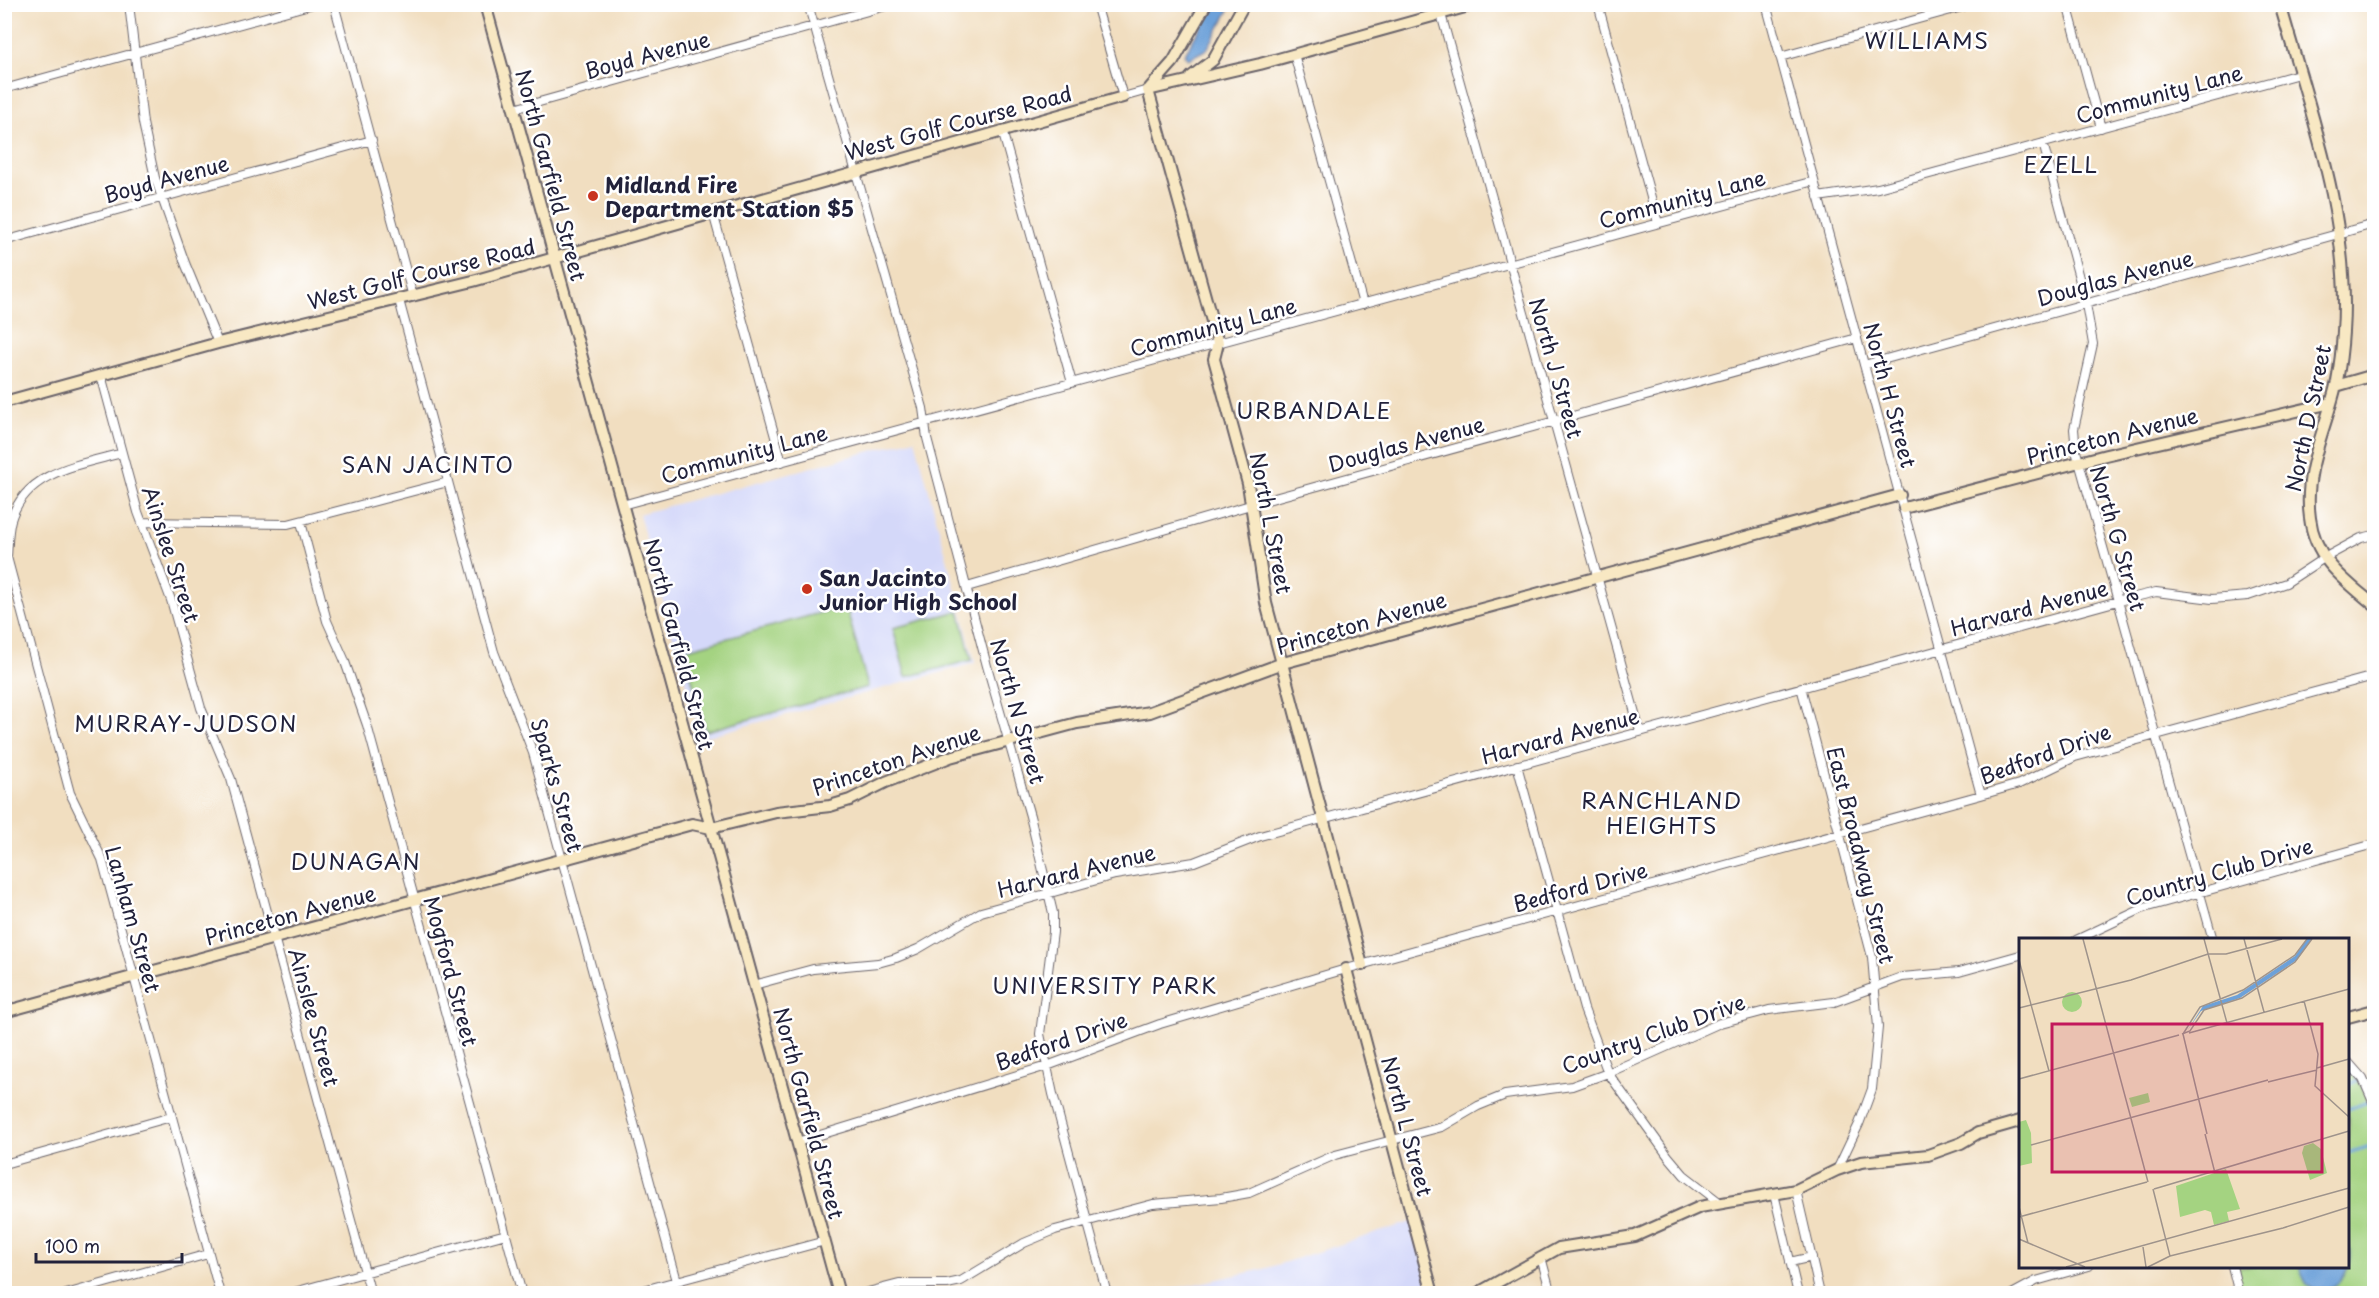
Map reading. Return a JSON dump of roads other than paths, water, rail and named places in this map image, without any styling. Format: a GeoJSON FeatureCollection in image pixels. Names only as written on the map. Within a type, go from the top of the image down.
{"type":"FeatureCollection","features":[{"type":"Feature","properties":{"kind":"street"},"geometry":{"type":"LineString","coordinates":[[129,4],[143,123],[154,178],[164,197],[185,263],[218,344]]}},
{"type":"Feature","properties":{"kind":"street"},"geometry":{"type":"LineString","coordinates":[[4,89],[313,4]]}},
{"type":"Feature","properties":{"kind":"street"},"geometry":{"type":"LineString","coordinates":[[334,4],[413,297]]}},
{"type":"Feature","properties":{"kind":"street","name":"North Garfield Street"},"geometry":{"type":"LineString","coordinates":[[485,4],[839,1293]]}},
{"type":"Feature","properties":{"kind":"street","name":"North N Street"},"geometry":{"type":"LineString","coordinates":[[808,4],[925,423],[1010,741],[1053,913],[1053,932],[1040,1034],[1107,1293]]}},
{"type":"Feature","properties":{"kind":"street","name":"Boyd Avenue"},"geometry":{"type":"LineString","coordinates":[[514,109],[893,4]]}},
{"type":"Feature","properties":{"kind":"street"},"geometry":{"type":"LineString","coordinates":[[1096,4],[1123,97],[1190,78],[1205,68],[1213,60],[1244,4]]}},
{"type":"Feature","properties":{"kind":"street"},"geometry":{"type":"LineString","coordinates":[[1148,90],[1173,62],[1206,4]]}},
{"type":"Feature","properties":{"kind":"street"},"geometry":{"type":"LineString","coordinates":[[1148,90],[1294,54],[1476,4]]}},
{"type":"Feature","properties":{"kind":"street"},"geometry":{"type":"LineString","coordinates":[[1598,4],[1658,223]]}},
{"type":"Feature","properties":{"kind":"street","name":"North H Street"},"geometry":{"type":"LineString","coordinates":[[1766,4],[1981,795]]}},
{"type":"Feature","properties":{"kind":"street"},"geometry":{"type":"LineString","coordinates":[[1780,57],[1973,4]]}},
{"type":"Feature","properties":{"kind":"street"},"geometry":{"type":"LineString","coordinates":[[2067,4],[2101,128]]}},
{"type":"Feature","properties":{"kind":"street","name":"North D Street"},"geometry":{"type":"LineString","coordinates":[[2280,4],[2332,195],[2344,275],[2344,317],[2336,386],[2309,489],[2311,525],[2325,558],[2337,574],[2374,605]]}},
{"type":"Feature","properties":{"kind":"street","name":"North J Street"},"geometry":{"type":"LineString","coordinates":[[1440,14],[1640,731]]}},
{"type":"Feature","properties":{"kind":"street"},"geometry":{"type":"LineString","coordinates":[[1294,54],[1363,304]]}},
{"type":"Feature","properties":{"kind":"street","name":"Community Lane"},"geometry":{"type":"LineString","coordinates":[[1818,197],[1878,188],[2299,74]]}},
{"type":"Feature","properties":{"kind":"street","name":"North L Street"},"geometry":{"type":"LineString","coordinates":[[1148,90],[1218,343],[1214,359],[1252,504],[1266,603],[1362,965]]}},
{"type":"Feature","properties":{"kind":"street","name":"West Golf Course Road"},"geometry":{"type":"LineString","coordinates":[[4,402],[218,344],[413,297],[1123,97]]}},
{"type":"Feature","properties":{"kind":"street"},"geometry":{"type":"LineString","coordinates":[[1002,130],[1072,383]]}},
{"type":"Feature","properties":{"kind":"street","name":"Boyd Avenue"},"geometry":{"type":"LineString","coordinates":[[4,241],[372,140]]}},
{"type":"Feature","properties":{"kind":"street","name":"North G Street"},"geometry":{"type":"LineString","coordinates":[[2043,143],[2086,304],[2093,344],[2074,429],[2076,451],[2213,938]]}},
{"type":"Feature","properties":{"kind":"street","name":"Community Lane"},"geometry":{"type":"LineString","coordinates":[[622,505],[1814,181]]}},
{"type":"Feature","properties":{"kind":"street"},"geometry":{"type":"LineString","coordinates":[[713,213],[782,462]]}},
{"type":"Feature","properties":{"kind":"street","name":"Douglas Avenue"},"geometry":{"type":"LineString","coordinates":[[1864,365],[2374,224]]}},
{"type":"Feature","properties":{"kind":"street","name":"Sparks Street"},"geometry":{"type":"LineString","coordinates":[[399,300],[494,652],[533,753],[677,1281]]}},
{"type":"Feature","properties":{"kind":"street","name":"Douglas Avenue"},"geometry":{"type":"LineString","coordinates":[[967,587],[1252,504],[1857,338]]}},
{"type":"Feature","properties":{"kind":"street","name":"Ainslee Street"},"geometry":{"type":"LineString","coordinates":[[101,375],[142,522],[171,600],[201,708],[231,779],[371,1293]]}},
{"type":"Feature","properties":{"kind":"street"},"geometry":{"type":"LineString","coordinates":[[2336,386],[2374,375]]}},
{"type":"Feature","properties":{"kind":"street","name":"Princeton Avenue"},"geometry":{"type":"LineString","coordinates":[[1904,508],[2080,462],[2331,404]]}},
{"type":"Feature","properties":{"kind":"street"},"geometry":{"type":"LineString","coordinates":[[6,557],[11,520],[24,495],[40,479],[58,471],[122,453]]}},
{"type":"Feature","properties":{"kind":"street"},"geometry":{"type":"LineString","coordinates":[[142,522],[288,524],[448,482]]}},
{"type":"Feature","properties":{"kind":"street","name":"Princeton Avenue"},"geometry":{"type":"LineString","coordinates":[[4,1012],[692,824],[711,828],[766,814],[817,808],[850,800],[950,757],[1077,723],[1150,712],[1283,663],[1900,495]]}},
{"type":"Feature","properties":{"kind":"street","name":"Mogford Street"},"geometry":{"type":"LineString","coordinates":[[301,522],[327,621],[344,659],[368,725],[522,1293]]}},
{"type":"Feature","properties":{"kind":"street","name":"Harvard Avenue"},"geometry":{"type":"LineString","coordinates":[[754,985],[813,969],[878,963],[896,958],[918,949],[981,912],[1115,875],[1194,862],[1260,836],[2118,601],[2156,592],[2212,599],[2248,596],[2286,583],[2361,538],[2374,535]]}},
{"type":"Feature","properties":{"kind":"street","name":"Lanham Street"},"geometry":{"type":"LineString","coordinates":[[6,557],[70,793],[102,859],[219,1293]]}},
{"type":"Feature","properties":{"kind":"street","name":"Bedford Drive"},"geometry":{"type":"LineString","coordinates":[[797,1142],[1047,1066],[1160,1024],[1346,969],[1981,795],[2019,784],[2074,757],[2374,676]]}},
{"type":"Feature","properties":{"kind":"street","name":"East Broadway Street"},"geometry":{"type":"LineString","coordinates":[[1802,687],[1872,957],[1878,1027],[1872,1089],[1859,1124],[1837,1170]]}},
{"type":"Feature","properties":{"kind":"street"},"geometry":{"type":"LineString","coordinates":[[1517,765],[1584,1009],[1608,1073],[1684,1175],[1719,1202]]}},
{"type":"Feature","properties":{"kind":"street","name":"Country Club Drive"},"geometry":{"type":"LineString","coordinates":[[2078,938],[2144,908],[2374,844]]}},
{"type":"Feature","properties":{"kind":"street","name":"Country Club Drive"},"geometry":{"type":"LineString","coordinates":[[860,1293],[899,1284],[947,1284],[961,1281],[1024,1243],[1055,1230],[1153,1204],[1249,1193],[1335,1155],[1442,1127],[1478,1106],[1506,1095],[1572,1086],[1608,1073],[1720,1023],[1769,1010],[1834,1002],[1902,977],[1959,972],[2019,955]]}},
{"type":"Feature","properties":{"kind":"street","name":"North L Street"},"geometry":{"type":"LineString","coordinates":[[1346,969],[1433,1293]]}},
{"type":"Feature","properties":{"kind":"street"},"geometry":{"type":"LineString","coordinates":[[2349,1017],[2374,1010]]}},
{"type":"Feature","properties":{"kind":"street"},"geometry":{"type":"LineString","coordinates":[[2349,1063],[2363,1079],[2374,1104]]}},
{"type":"Feature","properties":{"kind":"street"},"geometry":{"type":"LineString","coordinates":[[4,1164],[171,1117]]}},
{"type":"Feature","properties":{"kind":"street"},"geometry":{"type":"LineString","coordinates":[[1476,1293],[1559,1248],[1635,1236],[1700,1207],[1796,1190],[1837,1170],[1861,1162],[1928,1155],[1960,1143],[1978,1133],[2019,1121]]}},
{"type":"Feature","properties":{"kind":"street"},"geometry":{"type":"LineString","coordinates":[[1796,1190],[1820,1293]]}},
{"type":"Feature","properties":{"kind":"street"},"geometry":{"type":"LineString","coordinates":[[1774,1194],[1798,1293]]}},
{"type":"Feature","properties":{"kind":"street"},"geometry":{"type":"LineString","coordinates":[[287,1293],[506,1234]]}},
{"type":"Feature","properties":{"kind":"street"},"geometry":{"type":"LineString","coordinates":[[630,1293],[825,1241]]}},
{"type":"Feature","properties":{"kind":"street"},"geometry":{"type":"LineString","coordinates":[[66,1293],[208,1254]]}},
{"type":"Feature","properties":{"kind":"street"},"geometry":{"type":"LineString","coordinates":[[1541,1257],[1551,1293]]}},
{"type":"Feature","properties":{"kind":"street"},"geometry":{"type":"LineString","coordinates":[[1790,1262],[1812,1257]]}},
{"type":"Feature","properties":{"kind":"street"},"geometry":{"type":"LineString","coordinates":[[2012,1293],[2046,1278],[2082,1268]]}},
{"type":"Feature","properties":{"kind":"street"},"geometry":{"type":"LineString","coordinates":[[2233,1268],[2240,1293]]}},
{"type":"Feature","properties":{"kind":"water"},"geometry":{"type":"Polygon","coordinates":[[[1214,5],[1232,5],[1207,49],[1188,59],[1184,55],[1214,5]]]}},
{"type":"Feature","properties":{"kind":"water"},"geometry":{"type":"Polygon","coordinates":[[[2299,1268],[2347,1268],[2343,1278],[2331,1287],[2313,1289],[2305,1280],[2299,1268]]]}},
{"type":"Feature","properties":{"kind":"waterway"},"geometry":{"type":"LineString","coordinates":[[2349,1084],[2359,1079]]}},
{"type":"Feature","properties":{"kind":"waterway"},"geometry":{"type":"LineString","coordinates":[[2349,1109],[2373,1100]]}},
{"type":"Feature","properties":{"kind":"waterway"},"geometry":{"type":"LineString","coordinates":[[2349,1153],[2374,1145]]}},
{"type":"Feature","properties":{"kind":"place","name":"Midland Fire Department Station $5"},"geometry":{"type":"Point","coordinates":[593,196]}},
{"type":"Feature","properties":{"kind":"place","name":"San Jacinto Junior High School"},"geometry":{"type":"Point","coordinates":[807,589]}},
{"type":"Feature","properties":{"kind":"district","name":"WILLIAMS"},"geometry":{"type":"Point","coordinates":[1927,39]}},
{"type":"Feature","properties":{"kind":"district","name":"EZELL"},"geometry":{"type":"Point","coordinates":[2061,163]}},
{"type":"Feature","properties":{"kind":"district","name":"URBANDALE"},"geometry":{"type":"Point","coordinates":[1314,409]}},
{"type":"Feature","properties":{"kind":"district","name":"SAN JACINTO"},"geometry":{"type":"Point","coordinates":[428,463]}},
{"type":"Feature","properties":{"kind":"district","name":"MURRAY-JUDSON"},"geometry":{"type":"Point","coordinates":[186,722]}},
{"type":"Feature","properties":{"kind":"district","name":"RANCHLAND HEIGHTS"},"geometry":{"type":"Point","coordinates":[1662,812]}},
{"type":"Feature","properties":{"kind":"district","name":"DUNAGAN"},"geometry":{"type":"Point","coordinates":[356,860]}},
{"type":"Feature","properties":{"kind":"district","name":"UNIVERSITY PARK"},"geometry":{"type":"Point","coordinates":[1105,984]}}]}
